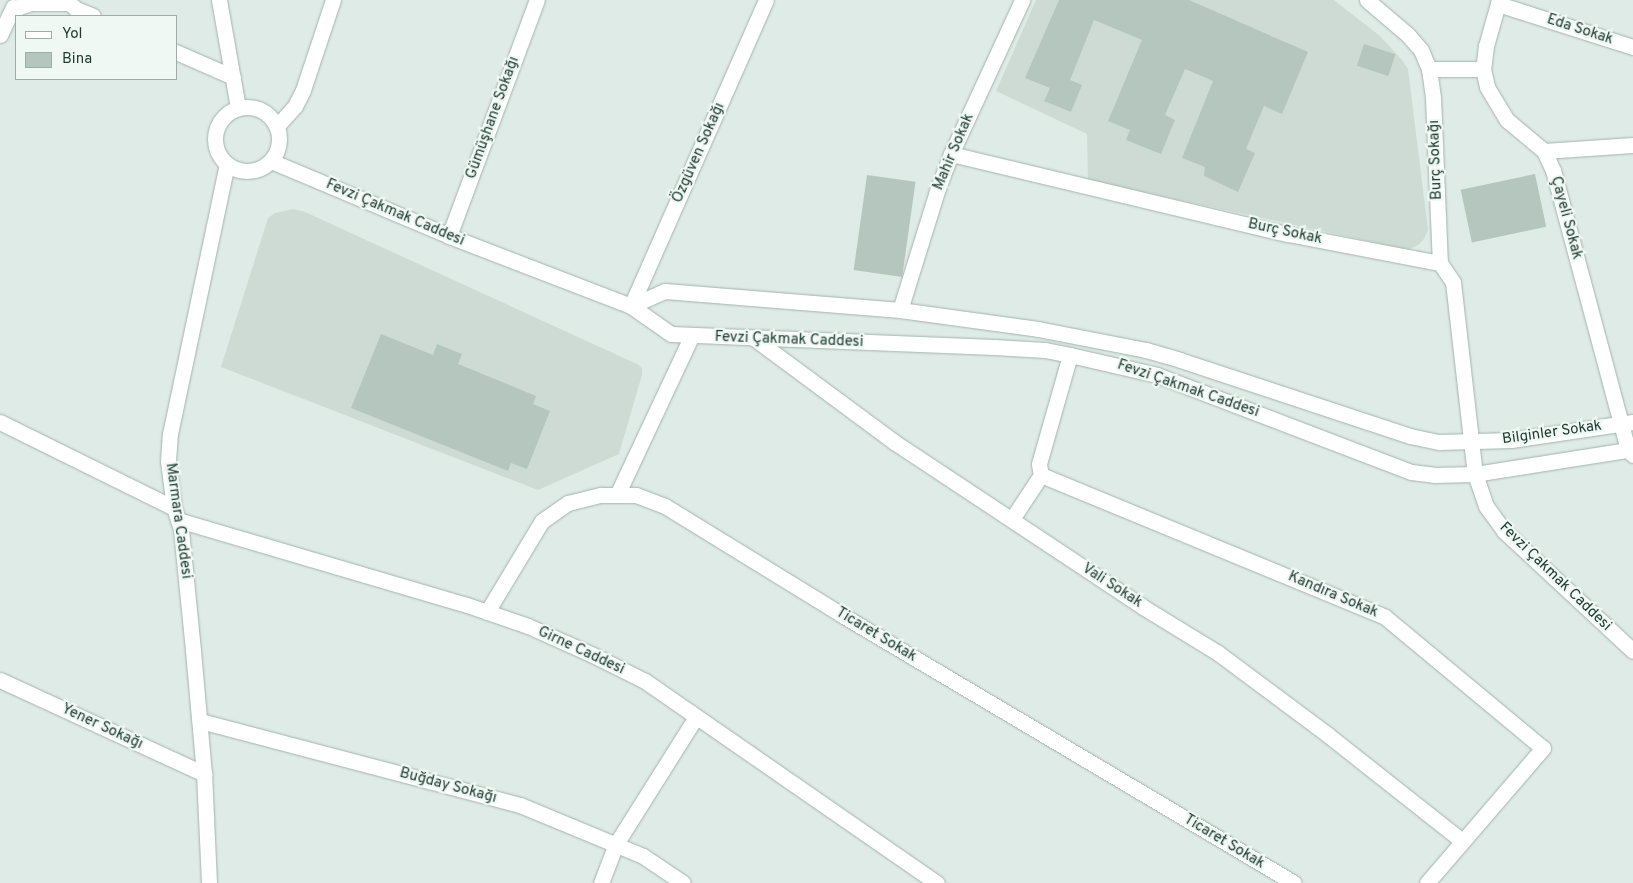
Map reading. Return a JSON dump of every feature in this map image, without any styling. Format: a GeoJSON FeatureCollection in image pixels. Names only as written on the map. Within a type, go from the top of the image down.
{"type":"FeatureCollection","features":[{"type":"Feature","properties":{"kind":"street"},"geometry":{"type":"LineString","coordinates":[[0,35],[15,0]]}},
{"type":"Feature","properties":{"kind":"street"},"geometry":{"type":"LineString","coordinates":[[219,0],[238,108]]}},
{"type":"Feature","properties":{"kind":"street"},"geometry":{"type":"LineString","coordinates":[[277,126],[295,106],[303,90],[333,0]]}},
{"type":"Feature","properties":{"kind":"street","name":"Gümüşhane Sokağı"},"geometry":{"type":"LineString","coordinates":[[449,236],[537,0]]}},
{"type":"Feature","properties":{"kind":"street","name":"Özgüven Sokağı"},"geometry":{"type":"LineString","coordinates":[[632,306],[766,0]]}},
{"type":"Feature","properties":{"kind":"street","name":"Mahir Sokak"},"geometry":{"type":"LineString","coordinates":[[900,310],[938,188],[951,154],[1022,0]]}},
{"type":"Feature","properties":{"kind":"street"},"geometry":{"type":"LineString","coordinates":[[1367,0],[1408,35],[1427,64],[1483,69]]}},
{"type":"Feature","properties":{"kind":"street"},"geometry":{"type":"LineString","coordinates":[[10,15],[19,7],[31,3],[67,2],[91,15]]}},
{"type":"Feature","properties":{"kind":"street","name":"Eda Sokak"},"geometry":{"type":"LineString","coordinates":[[1499,2],[1633,47]]}},
{"type":"Feature","properties":{"kind":"street","name":"Çayeli Sokak"},"geometry":{"type":"LineString","coordinates":[[1499,2],[1486,46],[1483,69],[1487,87],[1507,120],[1544,151],[1554,170],[1628,423],[1631,451]]}},
{"type":"Feature","properties":{"kind":"street"},"geometry":{"type":"LineString","coordinates":[[178,53],[232,77]]}},
{"type":"Feature","properties":{"kind":"street","name":"Burç Sokağı"},"geometry":{"type":"LineString","coordinates":[[1427,64],[1433,98],[1440,264]]}},
{"type":"Feature","properties":{"kind":"street"},"geometry":{"type":"LineString","coordinates":[[238,108],[257,108],[265,112],[277,126],[280,144],[271,161],[264,167],[245,172],[226,164],[216,147],[215,137],[222,119],[238,108]]}},
{"type":"Feature","properties":{"kind":"street"},"geometry":{"type":"LineString","coordinates":[[1544,151],[1633,144]]}},
{"type":"Feature","properties":{"kind":"street","name":"Burç Sokak"},"geometry":{"type":"LineString","coordinates":[[951,154],[1288,234],[1440,264]]}},
{"type":"Feature","properties":{"kind":"street","name":"Fevzi Çakmak Caddesi"},"geometry":{"type":"LineString","coordinates":[[271,161],[449,236],[632,306],[671,334],[1045,350],[1070,354],[1110,362],[1157,375],[1411,472],[1434,475],[1475,474],[1486,506],[1504,531],[1633,650]]}},
{"type":"Feature","properties":{"kind":"street","name":"Marmara Caddesi"},"geometry":{"type":"LineString","coordinates":[[209,883],[200,721],[181,529],[176,514],[168,462],[170,434],[226,164]]}},
{"type":"Feature","properties":{"kind":"street"},"geometry":{"type":"LineString","coordinates":[[1440,264],[1453,282],[1475,474]]}},
{"type":"Feature","properties":{"kind":"street","name":"Fevzi Çakmak Caddesi"},"geometry":{"type":"LineString","coordinates":[[632,306],[665,291],[900,310],[1038,329],[1146,350],[1410,436],[1439,442],[1472,442]]}},
{"type":"Feature","properties":{"kind":"street"},"geometry":{"type":"LineString","coordinates":[[618,494],[692,335]]}},
{"type":"Feature","properties":{"kind":"street","name":"Vali Sokak"},"geometry":{"type":"LineString","coordinates":[[755,339],[894,442],[1143,607],[1218,653],[1462,840]]}},
{"type":"Feature","properties":{"kind":"street"},"geometry":{"type":"LineString","coordinates":[[1012,519],[1041,475],[1039,464],[1070,354]]}},
{"type":"Feature","properties":{"kind":"street","name":"Girne Caddesi"},"geometry":{"type":"LineString","coordinates":[[0,422],[176,514],[487,612],[528,626],[591,654],[645,681],[937,883]]}},
{"type":"Feature","properties":{"kind":"street","name":"Bilginler Sokak"},"geometry":{"type":"LineString","coordinates":[[1472,442],[1550,435],[1628,423]]}},
{"type":"Feature","properties":{"kind":"street","name":"Bilginler Sokak"},"geometry":{"type":"LineString","coordinates":[[1475,474],[1631,451]]}},
{"type":"Feature","properties":{"kind":"street","name":"Kandıra Sokak"},"geometry":{"type":"LineString","coordinates":[[1041,475],[1385,617],[1543,748],[1427,883]]}},
{"type":"Feature","properties":{"kind":"street","name":"Ticaret Sokak"},"geometry":{"type":"LineString","coordinates":[[487,612],[542,521],[568,504],[601,494],[636,495],[665,506],[850,620],[1294,883]]}},
{"type":"Feature","properties":{"kind":"street","name":"Yener Sokağı"},"geometry":{"type":"LineString","coordinates":[[0,680],[204,774]]}},
{"type":"Feature","properties":{"kind":"street"},"geometry":{"type":"LineString","coordinates":[[601,883],[616,844],[696,717]]}},
{"type":"Feature","properties":{"kind":"street","name":"Buğday Sokağı"},"geometry":{"type":"LineString","coordinates":[[200,721],[520,805],[643,856],[683,883]]}},
{"type":"Feature","properties":{"kind":"shaded area"},"geometry":{"type":"Polygon","coordinates":[[[1036,0],[1334,0],[1380,36],[1408,69],[1428,230],[1424,239],[1418,245],[1409,249],[1396,247],[1088,180],[1087,134],[996,91],[1036,0]]]}},
{"type":"Feature","properties":{"kind":"shaded area"},"geometry":{"type":"Polygon","coordinates":[[[293,209],[305,212],[637,364],[642,368],[642,375],[619,454],[538,490],[221,367],[268,218],[275,213],[293,209]]]}},
{"type":"Feature","properties":{"kind":"building"},"geometry":{"type":"Polygon","coordinates":[[[1059,0],[1189,0],[1308,52],[1282,114],[1264,106],[1246,149],[1255,153],[1238,192],[1204,176],[1205,167],[1182,158],[1213,81],[1185,69],[1165,115],[1175,120],[1161,154],[1126,140],[1130,130],[1108,121],[1142,40],[1094,20],[1070,80],[1082,85],[1071,112],[1044,101],[1050,88],[1025,78],[1059,0]]]}},
{"type":"Feature","properties":{"kind":"building"},"geometry":{"type":"Polygon","coordinates":[[[1364,44],[1395,54],[1388,76],[1357,66],[1364,44]]]}},
{"type":"Feature","properties":{"kind":"building"},"geometry":{"type":"Polygon","coordinates":[[[1535,174],[1546,227],[1472,243],[1461,190],[1535,174]]]}},
{"type":"Feature","properties":{"kind":"building"},"geometry":{"type":"Polygon","coordinates":[[[867,175],[916,182],[902,277],[854,270],[867,175]]]}},
{"type":"Feature","properties":{"kind":"building"},"geometry":{"type":"Polygon","coordinates":[[[381,334],[433,355],[437,344],[462,354],[458,364],[536,396],[533,404],[550,411],[527,469],[511,463],[508,471],[351,408],[381,334]]]}}]}
